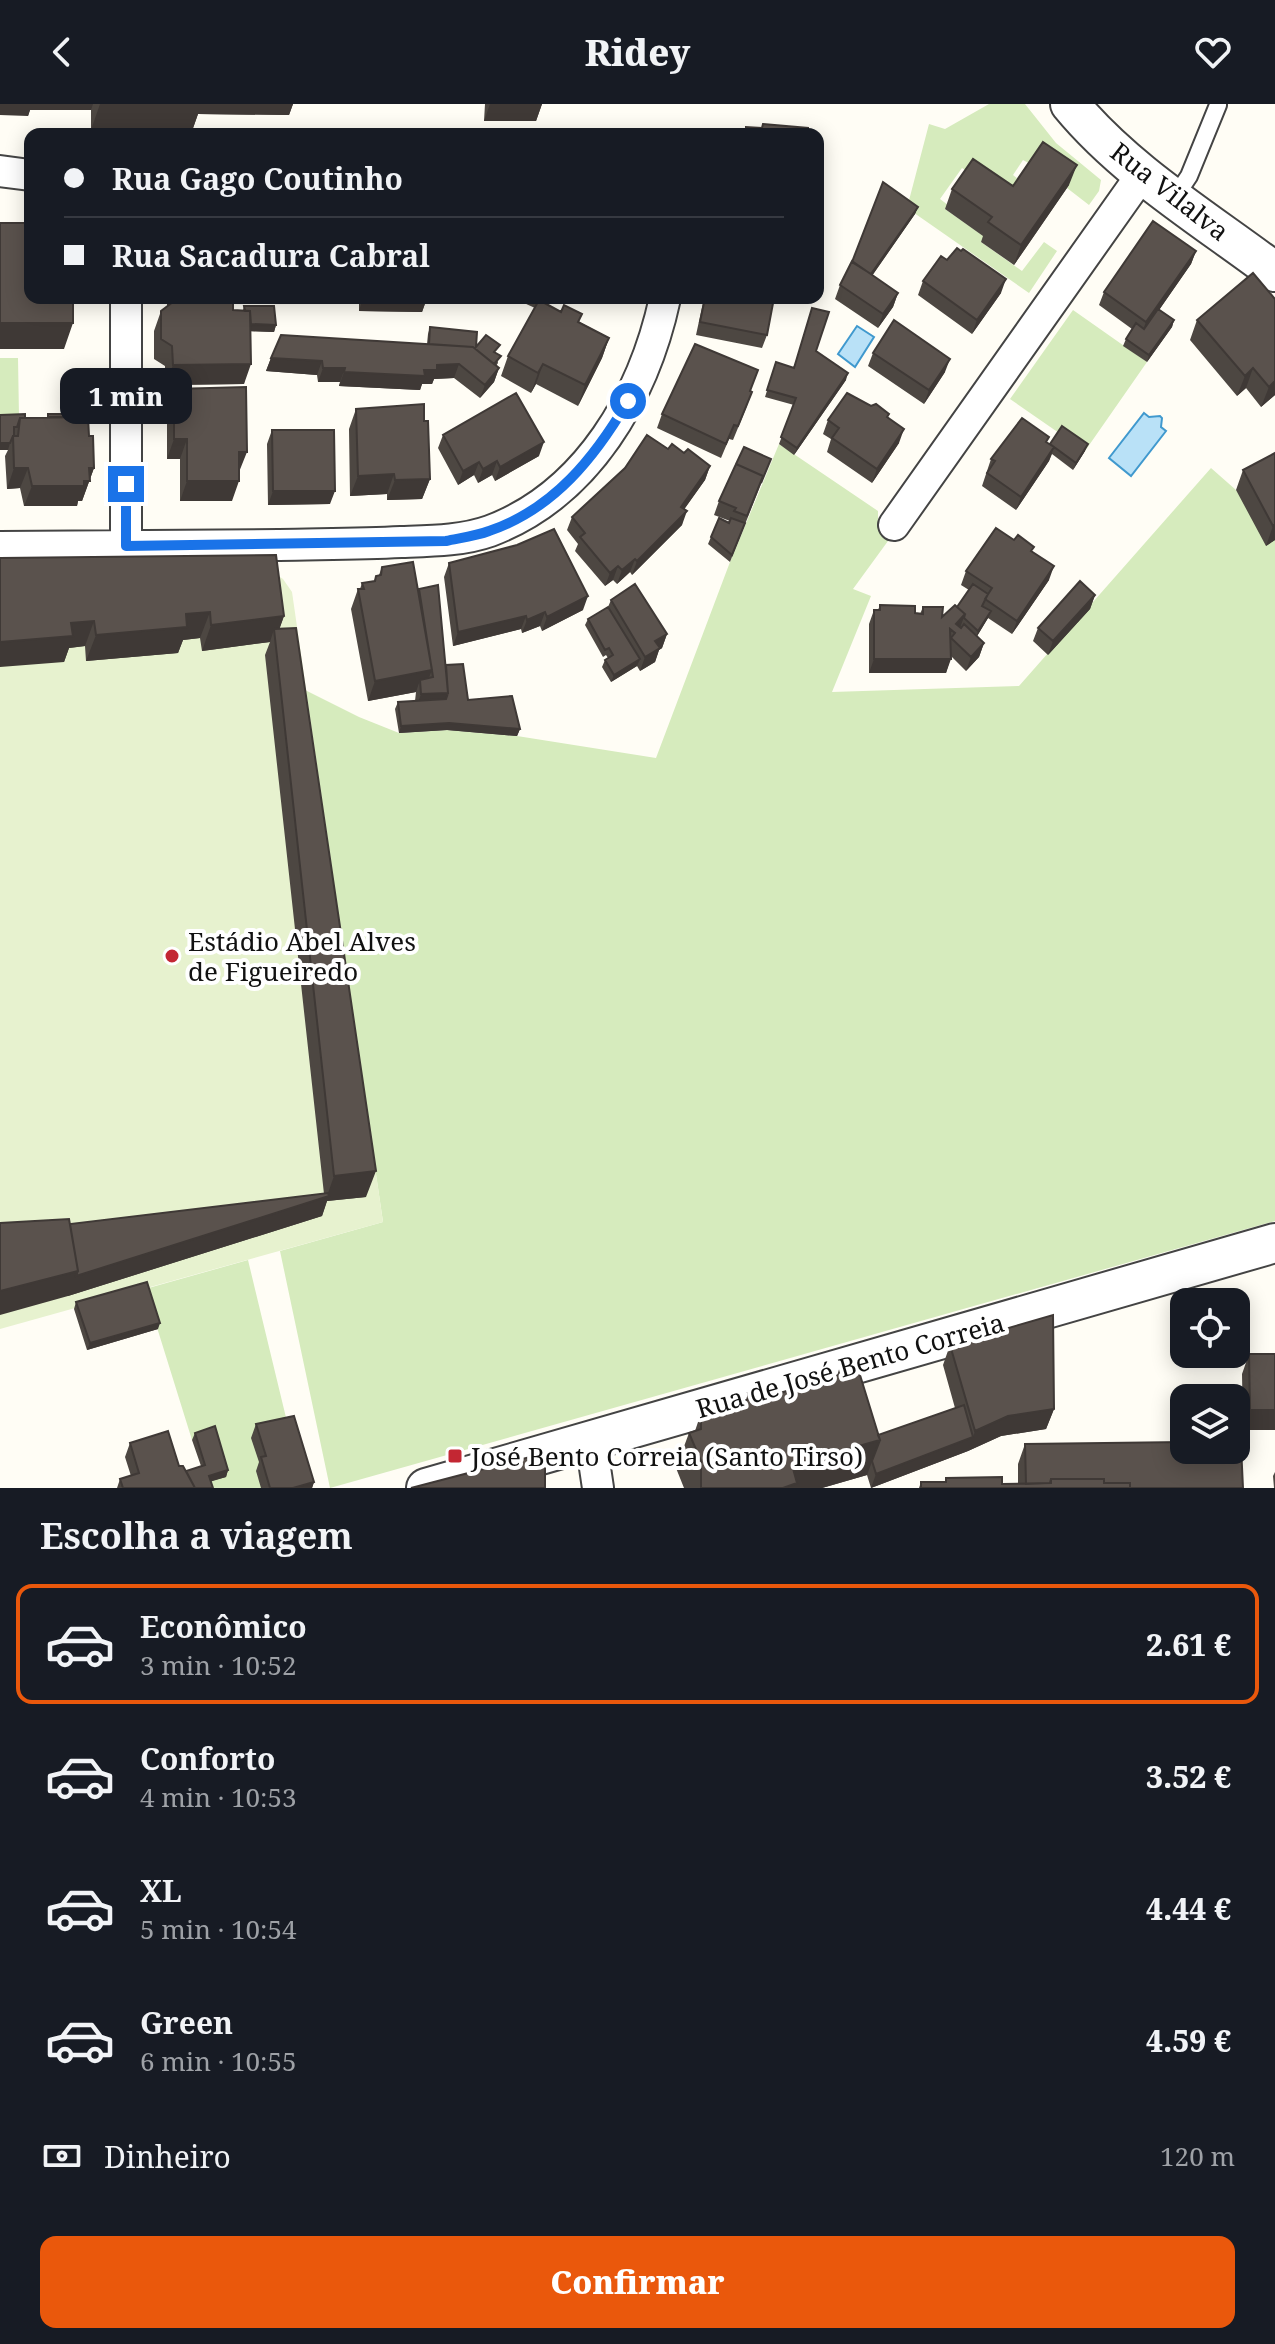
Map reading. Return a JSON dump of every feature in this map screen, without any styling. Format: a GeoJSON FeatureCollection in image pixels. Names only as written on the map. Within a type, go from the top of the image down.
{"type":"FeatureCollection","features":[{"type":"Feature","properties":{"kind":"street","name":"Rua Vilalva"},"geometry":{"type":"LineString","coordinates":[[1070,104],[1085,122],[1143,173],[1275,272]]}},
{"type":"Feature","properties":{"kind":"street"},"geometry":{"type":"LineString","coordinates":[[0,171],[24,174]]}},
{"type":"Feature","properties":{"kind":"street"},"geometry":{"type":"LineString","coordinates":[[894,525],[1143,173]]}},
{"type":"Feature","properties":{"kind":"street"},"geometry":{"type":"LineString","coordinates":[[126,304],[126,546]]}},
{"type":"Feature","properties":{"kind":"street"},"geometry":{"type":"LineString","coordinates":[[0,547],[418,542],[446,541],[489,531],[553,496],[605,441],[628,401],[646,359],[663,304]]}},
{"type":"Feature","properties":{"kind":"street","name":"Rua de José Bento Correia"},"geometry":{"type":"LineString","coordinates":[[426,1488],[1275,1243]]}},
{"type":"Feature","properties":{"kind":"street"},"geometry":{"type":"LineString","coordinates":[[591,1441],[598,1488]]}},
{"type":"Feature","properties":{"kind":"lane"},"geometry":{"type":"LineString","coordinates":[[1175,197],[1189,176],[1218,105]]}},
{"type":"Feature","properties":{"kind":"green space"},"geometry":{"type":"Polygon","coordinates":[[[989,104],[1025,104],[1056,143],[1101,180],[1099,191],[1089,205],[1067,188],[1069,185],[1023,160],[1013,175],[1018,179],[1006,198],[962,168],[940,199],[948,205],[945,209],[985,237],[981,242],[1022,271],[1044,242],[1057,251],[1029,293],[907,208],[929,124],[945,129],[989,104]]]}},
{"type":"Feature","properties":{"kind":"green space"},"geometry":{"type":"Polygon","coordinates":[[[1073,310],[1147,362],[1085,451],[1010,399],[1073,310]]]}},
{"type":"Feature","properties":{"kind":"green space"},"geometry":{"type":"Polygon","coordinates":[[[0,358],[18,358],[19,417],[0,417],[0,358]]]}},
{"type":"Feature","properties":{"kind":"green space"},"geometry":{"type":"Polygon","coordinates":[[[779,444],[878,511],[878,528],[888,541],[853,589],[871,596],[832,692],[1019,686],[1211,468],[1236,490],[1275,540],[1275,1221],[330,1488],[280,1251],[383,1222],[305,690],[399,733],[447,730],[517,736],[656,758],[730,562],[779,444]]]}},
{"type":"Feature","properties":{"kind":"green space","name":"Estádio Abel Alves de Figueiredo"},"geometry":{"type":"Polygon","coordinates":[[[0,572],[273,572],[283,579],[292,592],[383,1222],[0,1329],[0,572]]]}},
{"type":"Feature","properties":{"kind":"green space"},"geometry":{"type":"Polygon","coordinates":[[[248,1260],[289,1430],[261,1469],[261,1488],[208,1488],[211,1434],[192,1440],[145,1289],[248,1260]]]}},
{"type":"Feature","properties":{"kind":"water"},"geometry":{"type":"Polygon","coordinates":[[[857,326],[874,337],[855,367],[838,354],[857,326]]]}},
{"type":"Feature","properties":{"kind":"water"},"geometry":{"type":"Polygon","coordinates":[[[1144,413],[1149,417],[1160,416],[1161,427],[1166,431],[1131,476],[1109,458],[1144,413]]]}},
{"type":"Feature","properties":{"kind":"building"},"geometry":{"type":"Polygon","coordinates":[[[763,124],[808,128],[762,128],[763,124]]]}},
{"type":"Feature","properties":{"kind":"building"},"geometry":{"type":"Polygon","coordinates":[[[1043,142],[1077,165],[1021,245],[988,222],[992,217],[952,189],[973,159],[1013,186],[1043,142]]]}},
{"type":"Feature","properties":{"kind":"building"},"geometry":{"type":"Polygon","coordinates":[[[883,182],[918,207],[871,274],[852,262],[883,182]]]}},
{"type":"Feature","properties":{"kind":"building"},"geometry":{"type":"Polygon","coordinates":[[[1153,221],[1196,251],[1146,322],[1104,292],[1153,221]]]}},
{"type":"Feature","properties":{"kind":"building"},"geometry":{"type":"Polygon","coordinates":[[[0,223],[24,223],[24,304],[73,304],[73,323],[0,323],[0,223]]]}},
{"type":"Feature","properties":{"kind":"building"},"geometry":{"type":"Polygon","coordinates":[[[957,248],[1006,279],[977,320],[923,281],[941,256],[947,260],[957,248]]]}},
{"type":"Feature","properties":{"kind":"building"},"geometry":{"type":"Polygon","coordinates":[[[852,261],[898,293],[883,314],[840,285],[852,261]]]}},
{"type":"Feature","properties":{"kind":"building"},"geometry":{"type":"Polygon","coordinates":[[[1253,273],[1275,299],[1275,381],[1269,387],[1253,368],[1245,376],[1197,320],[1253,273]]]}},
{"type":"Feature","properties":{"kind":"building"},"geometry":{"type":"Polygon","coordinates":[[[170,304],[233,304],[233,310],[250,311],[251,364],[173,365],[172,346],[161,339],[161,311],[170,304]]]}},
{"type":"Feature","properties":{"kind":"building"},"geometry":{"type":"Polygon","coordinates":[[[537,304],[546,304],[561,312],[564,305],[582,314],[578,322],[609,338],[585,385],[543,364],[538,373],[508,356],[537,304]]]}},
{"type":"Feature","properties":{"kind":"building"},"geometry":{"type":"Polygon","coordinates":[[[704,304],[773,304],[767,335],[700,322],[704,304]]]}},
{"type":"Feature","properties":{"kind":"building"},"geometry":{"type":"Polygon","coordinates":[[[244,306],[274,306],[276,325],[251,324],[250,311],[245,311],[244,306]]]}},
{"type":"Feature","properties":{"kind":"building"},"geometry":{"type":"Polygon","coordinates":[[[812,308],[829,312],[816,351],[848,373],[797,448],[781,437],[796,398],[767,390],[776,362],[794,368],[812,308]]]}},
{"type":"Feature","properties":{"kind":"building"},"geometry":{"type":"Polygon","coordinates":[[[1158,309],[1174,320],[1149,355],[1126,339],[1136,323],[1144,329],[1158,309]]]}},
{"type":"Feature","properties":{"kind":"building"},"geometry":{"type":"Polygon","coordinates":[[[894,320],[950,359],[929,390],[873,353],[894,320]]]}},
{"type":"Feature","properties":{"kind":"building"},"geometry":{"type":"Polygon","coordinates":[[[430,327],[477,332],[476,347],[486,335],[500,345],[494,352],[501,356],[494,364],[473,347],[429,344],[430,327]]]}},
{"type":"Feature","properties":{"kind":"building"},"geometry":{"type":"Polygon","coordinates":[[[281,335],[473,347],[499,368],[485,385],[459,364],[437,365],[437,370],[424,370],[425,376],[344,372],[345,368],[323,368],[322,361],[271,358],[281,335]]]}},
{"type":"Feature","properties":{"kind":"building"},"geometry":{"type":"Polygon","coordinates":[[[695,344],[758,370],[738,426],[734,425],[726,444],[662,414],[695,344]]]}},
{"type":"Feature","properties":{"kind":"building"},"geometry":{"type":"Polygon","coordinates":[[[246,387],[247,452],[239,452],[239,481],[187,481],[187,439],[174,439],[174,389],[246,387]]]}},
{"type":"Feature","properties":{"kind":"building"},"geometry":{"type":"Polygon","coordinates":[[[516,393],[544,442],[500,467],[497,461],[483,469],[479,462],[463,471],[443,435],[516,393]]]}},
{"type":"Feature","properties":{"kind":"building"},"geometry":{"type":"Polygon","coordinates":[[[847,393],[871,406],[876,404],[904,429],[877,469],[832,438],[839,428],[828,420],[847,393]]]}},
{"type":"Feature","properties":{"kind":"building"},"geometry":{"type":"Polygon","coordinates":[[[424,404],[424,421],[428,421],[430,479],[395,480],[394,474],[358,476],[356,409],[424,404]]]}},
{"type":"Feature","properties":{"kind":"building"},"geometry":{"type":"Polygon","coordinates":[[[25,414],[25,418],[20,418],[17,427],[14,427],[10,443],[0,443],[0,415],[25,414]]]}},
{"type":"Feature","properties":{"kind":"building"},"geometry":{"type":"Polygon","coordinates":[[[48,414],[77,414],[77,417],[48,417],[48,414]]]}},
{"type":"Feature","properties":{"kind":"building"},"geometry":{"type":"Polygon","coordinates":[[[88,417],[89,436],[93,436],[94,468],[89,468],[90,481],[84,481],[84,486],[32,486],[28,468],[14,468],[13,436],[18,436],[20,418],[88,417]]]}},
{"type":"Feature","properties":{"kind":"building"},"geometry":{"type":"Polygon","coordinates":[[[1022,418],[1049,437],[1046,442],[1054,447],[1021,497],[987,473],[995,461],[991,459],[1022,418]]]}},
{"type":"Feature","properties":{"kind":"building"},"geometry":{"type":"Polygon","coordinates":[[[1062,426],[1088,444],[1076,463],[1050,444],[1062,426]]]}},
{"type":"Feature","properties":{"kind":"building"},"geometry":{"type":"Polygon","coordinates":[[[272,430],[334,430],[335,491],[273,491],[272,430]]]}},
{"type":"Feature","properties":{"kind":"building"},"geometry":{"type":"Polygon","coordinates":[[[647,435],[668,449],[672,444],[684,453],[688,449],[710,466],[681,507],[687,511],[637,561],[635,559],[622,570],[618,566],[610,573],[580,537],[585,533],[572,517],[625,468],[647,435]]]}},
{"type":"Feature","properties":{"kind":"building"},"geometry":{"type":"Polygon","coordinates":[[[744,447],[771,459],[761,483],[763,476],[736,464],[744,447]]]}},
{"type":"Feature","properties":{"kind":"building"},"geometry":{"type":"Polygon","coordinates":[[[1275,453],[1275,524],[1273,526],[1243,470],[1275,453]]]}},
{"type":"Feature","properties":{"kind":"building"},"geometry":{"type":"Polygon","coordinates":[[[736,464],[763,476],[747,516],[719,501],[736,464]]]}},
{"type":"Feature","properties":{"kind":"building"},"geometry":{"type":"Polygon","coordinates":[[[719,518],[729,523],[731,518],[745,523],[732,555],[711,537],[719,518]]]}},
{"type":"Feature","properties":{"kind":"building"},"geometry":{"type":"Polygon","coordinates":[[[996,528],[1014,540],[1018,535],[1034,547],[1031,551],[1054,566],[1017,621],[985,599],[992,588],[966,571],[996,528]]]}},
{"type":"Feature","properties":{"kind":"building"},"geometry":{"type":"Polygon","coordinates":[[[554,529],[588,596],[547,617],[545,612],[527,620],[526,616],[458,632],[449,563],[517,545],[554,529]]]}},
{"type":"Feature","properties":{"kind":"building"},"geometry":{"type":"Polygon","coordinates":[[[276,555],[284,616],[211,625],[210,612],[186,614],[187,627],[96,635],[94,621],[71,623],[73,636],[0,642],[0,558],[276,555]]]}},
{"type":"Feature","properties":{"kind":"building"},"geometry":{"type":"Polygon","coordinates":[[[413,562],[432,670],[375,681],[358,589],[364,589],[362,583],[375,581],[376,576],[381,575],[382,567],[413,562]]]}},
{"type":"Feature","properties":{"kind":"building"},"geometry":{"type":"Polygon","coordinates":[[[1080,581],[1095,595],[1053,641],[1038,628],[1080,581]]]}},
{"type":"Feature","properties":{"kind":"building"},"geometry":{"type":"Polygon","coordinates":[[[635,584],[667,634],[655,641],[660,648],[645,657],[611,600],[635,584]]]}},
{"type":"Feature","properties":{"kind":"building"},"geometry":{"type":"Polygon","coordinates":[[[973,584],[988,594],[982,606],[991,611],[978,631],[957,607],[973,584]]]}},
{"type":"Feature","properties":{"kind":"building"},"geometry":{"type":"Polygon","coordinates":[[[438,585],[448,693],[421,694],[420,680],[433,677],[419,589],[438,585]]]}},
{"type":"Feature","properties":{"kind":"building"},"geometry":{"type":"Polygon","coordinates":[[[880,605],[915,606],[915,613],[923,614],[923,607],[943,607],[942,617],[955,605],[965,614],[956,624],[961,628],[964,624],[984,643],[971,657],[951,638],[955,633],[950,629],[951,659],[874,659],[874,610],[880,610],[880,605]]]}},
{"type":"Feature","properties":{"kind":"building"},"geometry":{"type":"Polygon","coordinates":[[[608,607],[640,659],[614,675],[605,660],[613,655],[609,648],[605,650],[588,619],[608,607]]]}},
{"type":"Feature","properties":{"kind":"building"},"geometry":{"type":"Polygon","coordinates":[[[296,628],[376,1171],[334,1176],[274,629],[296,628]]]}},
{"type":"Feature","properties":{"kind":"building"},"geometry":{"type":"Polygon","coordinates":[[[463,664],[468,700],[512,696],[520,729],[449,723],[401,726],[398,702],[446,699],[446,665],[463,664]]]}},
{"type":"Feature","properties":{"kind":"building"},"geometry":{"type":"Polygon","coordinates":[[[328,1193],[329,1196],[76,1276],[78,1271],[70,1224],[328,1193]]]}},
{"type":"Feature","properties":{"kind":"building"},"geometry":{"type":"Polygon","coordinates":[[[69,1219],[78,1271],[0,1291],[0,1223],[69,1219]]]}},
{"type":"Feature","properties":{"kind":"building"},"geometry":{"type":"Polygon","coordinates":[[[147,1282],[160,1323],[90,1343],[76,1302],[147,1282]]]}},
{"type":"Feature","properties":{"kind":"building"},"geometry":{"type":"Polygon","coordinates":[[[1053,1315],[1054,1409],[1008,1416],[975,1431],[950,1345],[1053,1315]]]}},
{"type":"Feature","properties":{"kind":"building"},"geometry":{"type":"Polygon","coordinates":[[[1250,1354],[1275,1354],[1275,1410],[1250,1410],[1250,1354]]]}},
{"type":"Feature","properties":{"kind":"building"},"geometry":{"type":"Polygon","coordinates":[[[856,1362],[880,1440],[792,1465],[797,1483],[783,1488],[701,1488],[701,1461],[689,1433],[701,1429],[701,1413],[750,1399],[748,1393],[764,1389],[766,1397],[797,1388],[794,1380],[808,1376],[810,1384],[842,1374],[840,1366],[856,1362]]]}},
{"type":"Feature","properties":{"kind":"building"},"geometry":{"type":"Polygon","coordinates":[[[964,1405],[973,1437],[876,1474],[872,1461],[880,1440],[878,1435],[964,1405]]]}},
{"type":"Feature","properties":{"kind":"building"},"geometry":{"type":"Polygon","coordinates":[[[294,1416],[314,1482],[293,1488],[270,1488],[261,1457],[266,1456],[256,1424],[294,1416]]]}},
{"type":"Feature","properties":{"kind":"building"},"geometry":{"type":"Polygon","coordinates":[[[215,1426],[228,1470],[209,1476],[213,1488],[195,1488],[186,1471],[205,1465],[195,1433],[215,1426]]]}},
{"type":"Feature","properties":{"kind":"building"},"geometry":{"type":"Polygon","coordinates":[[[168,1431],[179,1466],[183,1466],[195,1488],[123,1488],[120,1479],[139,1473],[130,1443],[168,1431]]]}},
{"type":"Feature","properties":{"kind":"building"},"geometry":{"type":"Polygon","coordinates":[[[1170,1442],[1170,1464],[1242,1464],[1243,1488],[1130,1488],[1130,1483],[1104,1483],[1104,1479],[1051,1479],[1050,1483],[1026,1484],[1025,1444],[1170,1442]]]}},
{"type":"Feature","properties":{"kind":"building"},"geometry":{"type":"Polygon","coordinates":[[[545,1453],[545,1488],[411,1488],[545,1453]]]}},
{"type":"Feature","properties":{"kind":"building"},"geometry":{"type":"Polygon","coordinates":[[[1002,1477],[1002,1484],[1051,1483],[1051,1479],[1104,1479],[1104,1483],[1130,1483],[1130,1488],[921,1488],[921,1482],[946,1482],[946,1478],[1002,1477]]]}},
{"type":"Feature","properties":{"kind":"place","name":"Estádio Abel Alves de Figueiredo"},"geometry":{"type":"Point","coordinates":[172,956]}},
{"type":"Feature","properties":{"kind":"place","name":"José Bento Correia (Santo Tirso)"},"geometry":{"type":"Point","coordinates":[455,1456]}},
{"type":"Feature","properties":{"kind":"route"},"geometry":{"type":"LineString","coordinates":[[126,484],[126,546],[446,541],[489,531],[553,496],[605,441],[628,401]]}}]}
